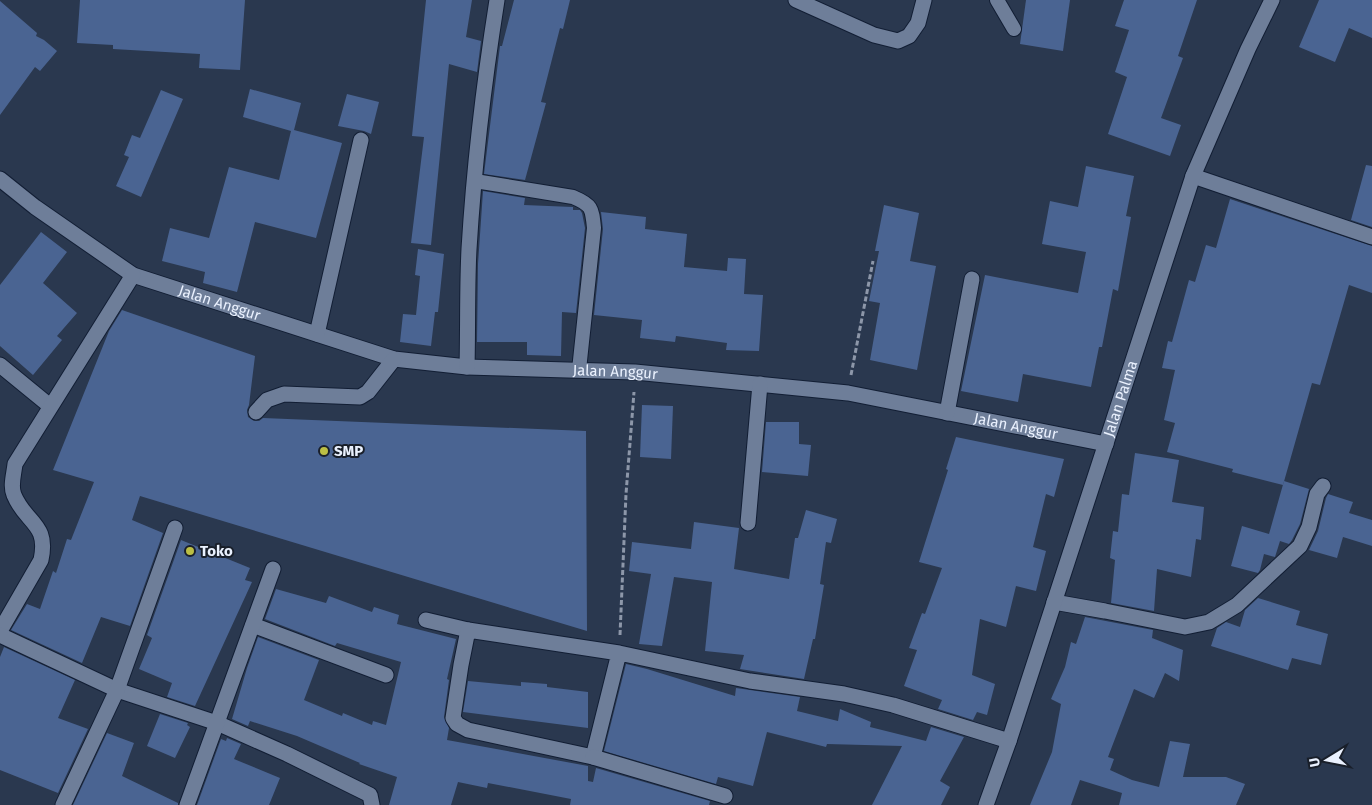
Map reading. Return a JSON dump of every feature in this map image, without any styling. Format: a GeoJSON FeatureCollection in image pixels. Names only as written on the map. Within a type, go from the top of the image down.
{"type":"FeatureCollection","features":[{"type":"Feature","properties":{"kind":"street"},"geometry":{"type":"LineString","coordinates":[[467,367],[469,251],[489,48],[497,0]]}},
{"type":"Feature","properties":{"kind":"street"},"geometry":{"type":"LineString","coordinates":[[796,0],[874,35],[898,41],[909,36],[918,23],[924,0]]}},
{"type":"Feature","properties":{"kind":"street","name":"Jalan Palma"},"geometry":{"type":"LineString","coordinates":[[986,805],[1009,741],[1193,176],[1248,49],[1272,0]]}},
{"type":"Feature","properties":{"kind":"street"},"geometry":{"type":"LineString","coordinates":[[317,334],[360,140]]}},
{"type":"Feature","properties":{"kind":"street"},"geometry":{"type":"LineString","coordinates":[[1193,176],[1372,237]]}},
{"type":"Feature","properties":{"kind":"street","name":"Jalan Anggur"},"geometry":{"type":"LineString","coordinates":[[0,179],[35,208],[132,275],[394,359],[467,367],[636,372],[848,393],[1106,444]]}},
{"type":"Feature","properties":{"kind":"street"},"geometry":{"type":"LineString","coordinates":[[0,631],[41,560],[44,547],[43,538],[14,494],[12,481],[15,464],[132,275]]}},
{"type":"Feature","properties":{"kind":"street"},"geometry":{"type":"LineString","coordinates":[[947,413],[972,279]]}},
{"type":"Feature","properties":{"kind":"street"},"geometry":{"type":"LineString","coordinates":[[256,412],[267,400],[284,394],[360,397],[368,392],[394,359]]}},
{"type":"Feature","properties":{"kind":"street"},"geometry":{"type":"LineString","coordinates":[[0,365],[50,406]]}},
{"type":"Feature","properties":{"kind":"street"},"geometry":{"type":"LineString","coordinates":[[748,523],[760,384]]}},
{"type":"Feature","properties":{"kind":"street"},"geometry":{"type":"LineString","coordinates":[[1054,602],[1185,627],[1209,622],[1237,604],[1300,546],[1309,527],[1317,494],[1323,486]]}},
{"type":"Feature","properties":{"kind":"street"},"geometry":{"type":"LineString","coordinates":[[63,805],[117,690],[175,528]]}},
{"type":"Feature","properties":{"kind":"street"},"geometry":{"type":"LineString","coordinates":[[187,805],[273,569]]}},
{"type":"Feature","properties":{"kind":"street"},"geometry":{"type":"LineString","coordinates":[[426,620],[468,630],[619,653],[750,681],[844,694],[894,705],[1009,741]]}},
{"type":"Feature","properties":{"kind":"street"},"geometry":{"type":"LineString","coordinates":[[253,626],[386,675]]}},
{"type":"Feature","properties":{"kind":"street"},"geometry":{"type":"LineString","coordinates":[[468,630],[453,710],[453,718],[456,724],[468,730],[594,757],[725,796]]}},
{"type":"Feature","properties":{"kind":"street"},"geometry":{"type":"LineString","coordinates":[[0,635],[117,690],[217,723],[370,795],[372,805]]}},
{"type":"Feature","properties":{"kind":"street"},"geometry":{"type":"LineString","coordinates":[[594,757],[619,653]]}},
{"type":"Feature","properties":{"kind":"lane"},"geometry":{"type":"LineString","coordinates":[[997,0],[1014,29]]}},
{"type":"Feature","properties":{"kind":"lane"},"geometry":{"type":"LineString","coordinates":[[475,181],[573,197],[586,202],[592,210],[594,228],[579,370]]}},
{"type":"Feature","properties":{"kind":"path"},"geometry":{"type":"LineString","coordinates":[[848,393],[873,261]]}},
{"type":"Feature","properties":{"kind":"path"},"geometry":{"type":"LineString","coordinates":[[619,653],[626,494],[636,372]]}},
{"type":"Feature","properties":{"kind":"building"},"geometry":{"type":"Polygon","coordinates":[[[80,0],[245,0],[240,70],[199,68],[200,54],[113,49],[113,45],[77,43],[80,0]]]}},
{"type":"Feature","properties":{"kind":"building"},"geometry":{"type":"Polygon","coordinates":[[[426,0],[472,0],[466,37],[481,41],[477,72],[449,64],[431,245],[411,243],[424,137],[412,136],[426,0]]]}},
{"type":"Feature","properties":{"kind":"building"},"geometry":{"type":"Polygon","coordinates":[[[514,0],[570,0],[563,29],[560,28],[541,102],[546,103],[525,180],[484,174],[500,46],[502,46],[514,0]]]}},
{"type":"Feature","properties":{"kind":"building"},"geometry":{"type":"Polygon","coordinates":[[[1026,0],[1070,0],[1063,51],[1020,44],[1026,0]]]}},
{"type":"Feature","properties":{"kind":"building"},"geometry":{"type":"Polygon","coordinates":[[[1124,0],[1197,0],[1178,56],[1183,58],[1161,118],[1181,125],[1170,156],[1108,134],[1127,77],[1115,72],[1129,30],[1115,26],[1124,0]]]}},
{"type":"Feature","properties":{"kind":"building"},"geometry":{"type":"Polygon","coordinates":[[[1319,0],[1372,0],[1372,38],[1349,28],[1335,62],[1299,47],[1319,0]]]}},
{"type":"Feature","properties":{"kind":"building"},"geometry":{"type":"Polygon","coordinates":[[[0,1],[37,33],[36,36],[57,51],[40,71],[35,67],[0,115],[0,1]]]}},
{"type":"Feature","properties":{"kind":"building"},"geometry":{"type":"Polygon","coordinates":[[[250,89],[301,103],[294,130],[342,143],[316,238],[255,222],[237,292],[203,283],[205,272],[162,261],[170,228],[209,238],[229,167],[279,180],[291,131],[243,117],[250,89]]]}},
{"type":"Feature","properties":{"kind":"building"},"geometry":{"type":"Polygon","coordinates":[[[161,90],[183,99],[141,197],[116,186],[129,157],[124,155],[132,135],[140,138],[161,90]]]}},
{"type":"Feature","properties":{"kind":"building"},"geometry":{"type":"Polygon","coordinates":[[[347,94],[379,102],[371,134],[338,126],[347,94]]]}},
{"type":"Feature","properties":{"kind":"building"},"geometry":{"type":"Polygon","coordinates":[[[1366,165],[1372,166],[1372,227],[1351,220],[1366,165]]]}},
{"type":"Feature","properties":{"kind":"building"},"geometry":{"type":"Polygon","coordinates":[[[1086,166],[1134,176],[1126,216],[1131,217],[1118,291],[1113,289],[1102,347],[1099,347],[1091,387],[1023,374],[1018,402],[961,391],[985,275],[1078,293],[1086,252],[1042,244],[1050,201],[1078,207],[1086,166]]]}},
{"type":"Feature","properties":{"kind":"building"},"geometry":{"type":"Polygon","coordinates":[[[483,191],[525,198],[524,205],[573,207],[573,210],[580,210],[582,213],[585,228],[576,313],[562,312],[561,356],[527,355],[527,342],[477,342],[478,264],[483,191]]]}},
{"type":"Feature","properties":{"kind":"building"},"geometry":{"type":"Polygon","coordinates":[[[1230,199],[1372,246],[1372,293],[1349,285],[1320,385],[1312,383],[1283,485],[1232,472],[1233,469],[1167,452],[1175,423],[1164,420],[1175,370],[1162,368],[1168,341],[1172,342],[1189,280],[1195,282],[1206,245],[1216,248],[1230,199]]]}},
{"type":"Feature","properties":{"kind":"building"},"geometry":{"type":"Polygon","coordinates":[[[884,205],[919,213],[910,261],[936,266],[917,370],[870,360],[880,303],[869,301],[879,251],[875,251],[884,205]]]}},
{"type":"Feature","properties":{"kind":"building"},"geometry":{"type":"Polygon","coordinates":[[[601,212],[646,217],[645,229],[687,234],[684,267],[727,271],[728,258],[746,259],[744,294],[763,295],[759,351],[726,350],[727,343],[676,336],[675,342],[640,338],[642,320],[594,315],[603,229],[601,212]]]}},
{"type":"Feature","properties":{"kind":"building"},"geometry":{"type":"Polygon","coordinates":[[[41,232],[67,252],[43,283],[77,313],[57,336],[62,340],[33,375],[0,346],[0,285],[41,232]]]}},
{"type":"Feature","properties":{"kind":"building"},"geometry":{"type":"Polygon","coordinates":[[[418,249],[444,254],[438,312],[435,312],[431,346],[400,342],[403,314],[416,315],[420,276],[415,275],[418,249]]]}},
{"type":"Feature","properties":{"kind":"building","name":"SMP"},"geometry":{"type":"Polygon","coordinates":[[[122,310],[255,356],[247,410],[248,417],[254,421],[259,421],[263,418],[586,431],[587,631],[140,496],[132,520],[163,533],[130,626],[101,617],[82,663],[11,630],[27,604],[40,609],[53,571],[56,573],[67,539],[71,540],[94,482],[53,470],[109,331],[122,310]]]}},
{"type":"Feature","properties":{"kind":"building"},"geometry":{"type":"Polygon","coordinates":[[[642,405],[673,406],[671,459],[640,457],[642,405]]]}},
{"type":"Feature","properties":{"kind":"building"},"geometry":{"type":"Polygon","coordinates":[[[766,422],[799,422],[799,444],[811,445],[808,476],[762,472],[766,422]]]}},
{"type":"Feature","properties":{"kind":"building"},"geometry":{"type":"Polygon","coordinates":[[[956,437],[1064,459],[1054,497],[1046,494],[1033,547],[1046,551],[1036,591],[1016,586],[1006,627],[980,619],[972,675],[995,684],[987,715],[977,712],[973,720],[938,709],[942,700],[904,686],[917,650],[909,648],[922,613],[925,614],[942,568],[919,562],[948,470],[946,469],[956,437]]]}},
{"type":"Feature","properties":{"kind":"building"},"geometry":{"type":"Polygon","coordinates":[[[1135,453],[1179,460],[1172,502],[1204,507],[1201,540],[1196,539],[1191,577],[1157,569],[1154,611],[1111,603],[1115,560],[1110,558],[1113,531],[1118,532],[1122,494],[1129,495],[1135,453]]]}},
{"type":"Feature","properties":{"kind":"building"},"geometry":{"type":"Polygon","coordinates":[[[1284,481],[1309,489],[1300,524],[1292,540],[1289,544],[1280,541],[1275,557],[1264,554],[1258,573],[1231,566],[1242,526],[1269,534],[1284,481]]]}},
{"type":"Feature","properties":{"kind":"building"},"geometry":{"type":"Polygon","coordinates":[[[1328,494],[1353,502],[1349,513],[1372,520],[1372,546],[1343,537],[1337,558],[1309,550],[1318,531],[1328,494]]]}},
{"type":"Feature","properties":{"kind":"building"},"geometry":{"type":"Polygon","coordinates":[[[806,510],[837,519],[831,543],[826,542],[820,584],[824,585],[815,639],[813,639],[804,679],[740,669],[744,655],[705,651],[712,582],[674,577],[662,646],[639,644],[651,574],[629,571],[632,542],[691,549],[694,522],[739,528],[734,569],[789,579],[795,538],[798,538],[806,510]]]}},
{"type":"Feature","properties":{"kind":"building"},"geometry":{"type":"Polygon","coordinates":[[[181,540],[250,568],[245,580],[252,582],[195,706],[167,697],[172,683],[139,669],[152,638],[147,635],[181,540]]]}},
{"type":"Feature","properties":{"kind":"building"},"geometry":{"type":"Polygon","coordinates":[[[276,589],[326,603],[329,596],[372,612],[374,607],[399,615],[397,624],[456,639],[447,679],[449,680],[444,717],[449,728],[447,740],[588,766],[588,781],[593,782],[596,768],[710,801],[709,805],[570,805],[571,799],[488,783],[487,788],[458,782],[451,805],[389,805],[397,777],[359,764],[297,736],[250,721],[248,726],[232,719],[258,637],[319,660],[304,700],[342,716],[343,713],[372,725],[373,721],[386,725],[401,662],[337,643],[335,646],[265,619],[276,589]]]}},
{"type":"Feature","properties":{"kind":"building"},"geometry":{"type":"Polygon","coordinates":[[[1258,598],[1300,611],[1296,625],[1328,634],[1321,665],[1292,658],[1288,670],[1211,646],[1217,628],[1226,622],[1240,627],[1245,610],[1258,598]]]}},
{"type":"Feature","properties":{"kind":"building"},"geometry":{"type":"Polygon","coordinates":[[[1085,617],[1153,630],[1152,638],[1183,650],[1179,681],[1165,673],[1154,698],[1134,689],[1108,757],[1114,759],[1110,770],[1132,780],[1159,787],[1170,741],[1190,744],[1183,777],[1226,777],[1245,784],[1236,805],[1119,805],[1122,793],[1080,780],[1071,805],[1030,805],[1052,752],[1061,704],[1051,699],[1065,667],[1071,642],[1076,644],[1085,617]]]}},
{"type":"Feature","properties":{"kind":"building"},"geometry":{"type":"Polygon","coordinates":[[[4,647],[75,680],[58,718],[88,729],[58,793],[0,770],[0,657],[4,647]]]}},
{"type":"Feature","properties":{"kind":"building"},"geometry":{"type":"Polygon","coordinates":[[[626,664],[735,696],[736,688],[800,697],[797,711],[838,721],[840,709],[871,722],[870,727],[926,741],[931,727],[964,737],[940,781],[950,787],[941,805],[872,805],[902,746],[827,744],[826,747],[767,732],[753,786],[718,777],[716,784],[604,751],[626,664]]]}},
{"type":"Feature","properties":{"kind":"building"},"geometry":{"type":"Polygon","coordinates":[[[468,681],[521,686],[521,682],[547,684],[547,687],[588,692],[588,728],[463,712],[468,681]]]}},
{"type":"Feature","properties":{"kind":"building"},"geometry":{"type":"Polygon","coordinates":[[[160,714],[188,723],[187,725],[190,727],[175,758],[147,746],[160,714]]]}},
{"type":"Feature","properties":{"kind":"building"},"geometry":{"type":"Polygon","coordinates":[[[107,733],[134,743],[122,776],[178,803],[178,805],[73,805],[107,733]]]}},
{"type":"Feature","properties":{"kind":"building"},"geometry":{"type":"Polygon","coordinates":[[[227,738],[241,744],[234,759],[280,778],[269,805],[197,805],[221,739],[226,741],[227,738]]]}},
{"type":"Feature","properties":{"kind":"place","name":"SMP"},"geometry":{"type":"Point","coordinates":[324,451]}},
{"type":"Feature","properties":{"kind":"place","name":"Toko"},"geometry":{"type":"Point","coordinates":[190,551]}}]}
